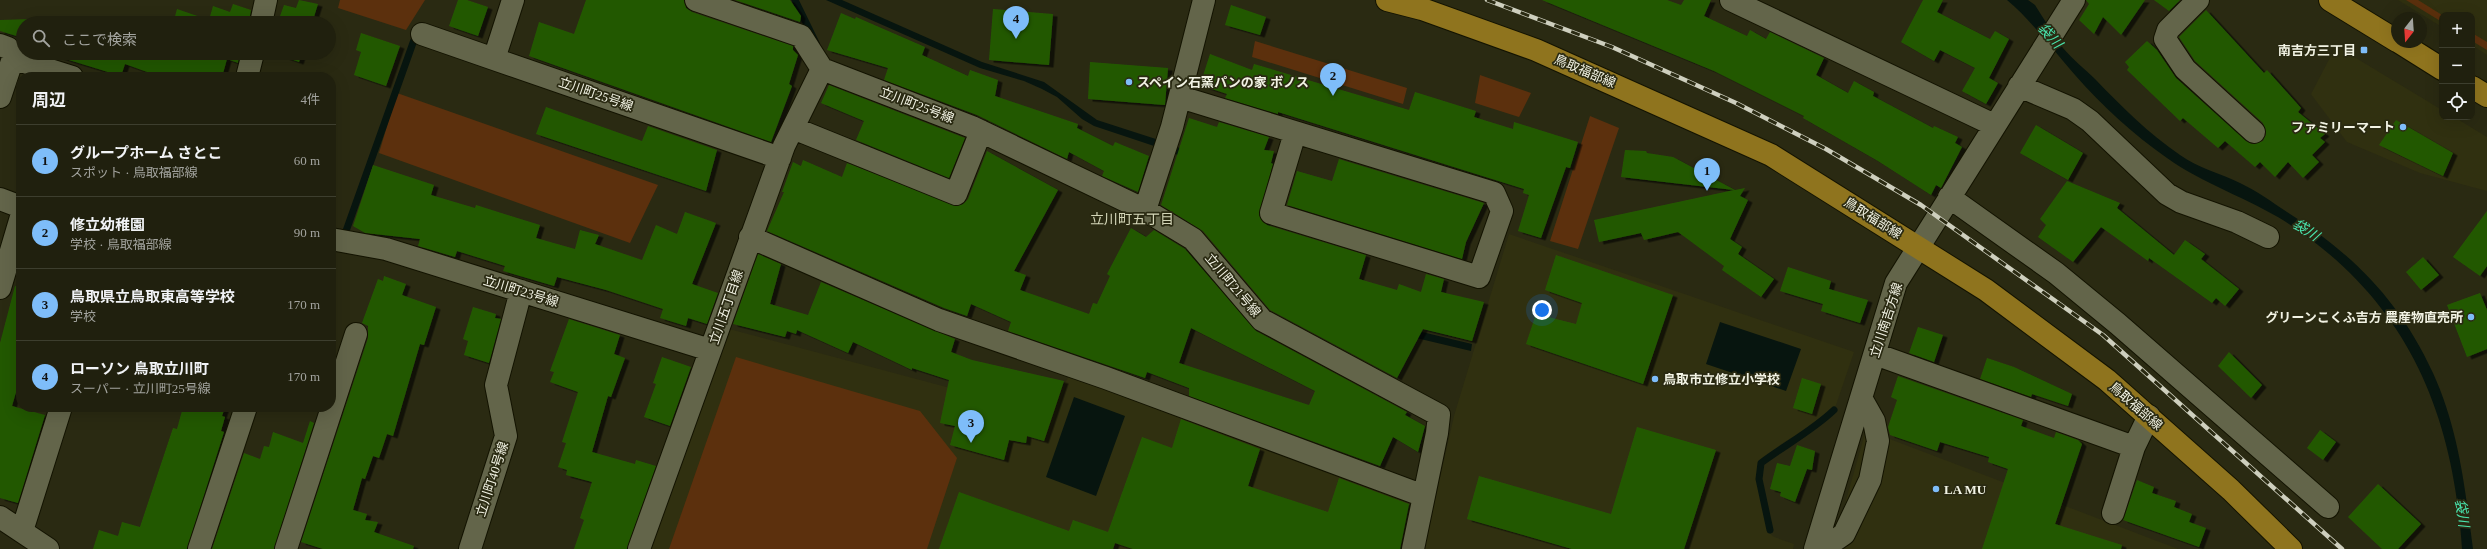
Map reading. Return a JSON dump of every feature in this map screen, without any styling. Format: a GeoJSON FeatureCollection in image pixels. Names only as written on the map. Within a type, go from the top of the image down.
{"type":"FeatureCollection","features":[{"type":"Feature","properties":{"kind":"main road","name":"鳥取福部線"},"geometry":{"type":"LineString","coordinates":[[1387,0],[1422,10],[1536,50],[1764,152],[1986,290],[2107,380],[2231,490],[2291,549]]}},
{"type":"Feature","properties":{"kind":"main road"},"geometry":{"type":"LineString","coordinates":[[2330,0],[2391,37]]}},
{"type":"Feature","properties":{"kind":"main road"},"geometry":{"type":"LineString","coordinates":[[2409,48],[2439,67]]}},
{"type":"Feature","properties":{"kind":"main road"},"geometry":{"type":"LineString","coordinates":[[2475,89],[2487,96]]}},
{"type":"Feature","properties":{"kind":"street"},"geometry":{"type":"LineString","coordinates":[[263,16],[266,0]]}},
{"type":"Feature","properties":{"kind":"street"},"geometry":{"type":"LineString","coordinates":[[494,59],[513,0]]}},
{"type":"Feature","properties":{"kind":"street"},"geometry":{"type":"LineString","coordinates":[[696,0],[801,36],[822,69]]}},
{"type":"Feature","properties":{"kind":"street"},"geometry":{"type":"LineString","coordinates":[[1146,210],[1180,97],[1204,0]]}},
{"type":"Feature","properties":{"kind":"street"},"geometry":{"type":"LineString","coordinates":[[1731,0],[1994,125]]}},
{"type":"Feature","properties":{"kind":"street"},"geometry":{"type":"LineString","coordinates":[[2198,0],[2168,30],[2165,39],[2185,69],[2254,132]]}},
{"type":"Feature","properties":{"kind":"street","name":"立川南吉方線"},"geometry":{"type":"LineString","coordinates":[[1815,549],[1896,283],[1917,246],[2071,5]]}},
{"type":"Feature","properties":{"kind":"street","name":"立川町25号線"},"geometry":{"type":"LineString","coordinates":[[422,34],[780,158]]}},
{"type":"Feature","properties":{"kind":"street"},"geometry":{"type":"LineString","coordinates":[[7,50],[16,58]]}},
{"type":"Feature","properties":{"kind":"street"},"geometry":{"type":"LineString","coordinates":[[0,97],[7,50]]}},
{"type":"Feature","properties":{"kind":"street"},"geometry":{"type":"LineString","coordinates":[[18,60],[56,72]]}},
{"type":"Feature","properties":{"kind":"street"},"geometry":{"type":"LineString","coordinates":[[248,72],[251,60]]}},
{"type":"Feature","properties":{"kind":"street","name":"立川町25号線"},"geometry":{"type":"LineString","coordinates":[[822,69],[981,131],[1146,210]]}},
{"type":"Feature","properties":{"kind":"street","name":"立川五丁目線"},"geometry":{"type":"LineString","coordinates":[[639,549],[750,236],[780,158],[822,69]]}},
{"type":"Feature","properties":{"kind":"street"},"geometry":{"type":"LineString","coordinates":[[2024,79],[2090,121],[2167,194],[2181,202],[2237,222],[2268,237]]}},
{"type":"Feature","properties":{"kind":"street"},"geometry":{"type":"LineString","coordinates":[[1180,97],[1494,193],[1502,211],[1479,277],[1272,213],[1295,133]]}},
{"type":"Feature","properties":{"kind":"street"},"geometry":{"type":"LineString","coordinates":[[793,128],[956,194],[981,131]]}},
{"type":"Feature","properties":{"kind":"street"},"geometry":{"type":"LineString","coordinates":[[1949,197],[2056,273],[2113,319],[2328,507]]}},
{"type":"Feature","properties":{"kind":"street"},"geometry":{"type":"LineString","coordinates":[[0,199],[16,205]]}},
{"type":"Feature","properties":{"kind":"street","name":"立川町21号線"},"geometry":{"type":"LineString","coordinates":[[1146,210],[1192,238],[1262,320],[1439,415],[1437,433],[1413,549]]}},
{"type":"Feature","properties":{"kind":"street"},"geometry":{"type":"LineString","coordinates":[[0,288],[16,234]]}},
{"type":"Feature","properties":{"kind":"street"},"geometry":{"type":"LineString","coordinates":[[750,236],[939,320],[1106,378],[1424,496]]}},
{"type":"Feature","properties":{"kind":"street","name":"立川町23号線"},"geometry":{"type":"LineString","coordinates":[[336,240],[386,249],[710,350]]}},
{"type":"Feature","properties":{"kind":"street","name":"立川町40号線"},"geometry":{"type":"LineString","coordinates":[[470,549],[506,436],[496,385],[521,291]]}},
{"type":"Feature","properties":{"kind":"street"},"geometry":{"type":"LineString","coordinates":[[336,395],[356,334]]}},
{"type":"Feature","properties":{"kind":"street"},"geometry":{"type":"LineString","coordinates":[[1875,354],[2134,446]]}},
{"type":"Feature","properties":{"kind":"street"},"geometry":{"type":"LineString","coordinates":[[1822,549],[1844,534],[1870,480],[1878,441],[1874,422],[1861,398]]}},
{"type":"Feature","properties":{"kind":"street"},"geometry":{"type":"LineString","coordinates":[[22,531],[59,412]]}},
{"type":"Feature","properties":{"kind":"street"},"geometry":{"type":"LineString","coordinates":[[199,549],[244,412]]}},
{"type":"Feature","properties":{"kind":"street"},"geometry":{"type":"LineString","coordinates":[[286,549],[331,412]]}},
{"type":"Feature","properties":{"kind":"street"},"geometry":{"type":"LineString","coordinates":[[2113,513],[2134,446],[2149,416]]}},
{"type":"Feature","properties":{"kind":"street"},"geometry":{"type":"LineString","coordinates":[[0,517],[48,549]]}},
{"type":"Feature","properties":{"kind":"shaded area"},"geometry":{"type":"Polygon","coordinates":[[[340,0],[425,0],[406,30],[338,8],[340,0]]]}},
{"type":"Feature","properties":{"kind":"shaded area"},"geometry":{"type":"Polygon","coordinates":[[[2398,0],[2487,0],[2487,55],[2475,47],[2475,12],[2439,12],[2439,25],[2427,18],[2427,12],[2418,12],[2398,0]]]}},
{"type":"Feature","properties":{"kind":"shaded area"},"geometry":{"type":"Polygon","coordinates":[[[2406,0],[2418,0],[2439,13],[2439,20],[2406,0]]]}},
{"type":"Feature","properties":{"kind":"shaded area"},"geometry":{"type":"Polygon","coordinates":[[[2475,35],[2487,42],[2487,50],[2475,43],[2475,35]]]}},
{"type":"Feature","properties":{"kind":"shaded area"},"geometry":{"type":"Polygon","coordinates":[[[1255,41],[1407,88],[1403,104],[1252,57],[1255,41]]]}},
{"type":"Feature","properties":{"kind":"shaded area","name":"ファミリーマート"},"geometry":{"type":"Polygon","coordinates":[[[2336,46],[2439,108],[2439,120],[2459,120],[2487,137],[2487,191],[2420,173],[2347,142],[2311,94],[2336,46]]]}},
{"type":"Feature","properties":{"kind":"shaded area"},"geometry":{"type":"Polygon","coordinates":[[[1480,75],[1531,93],[1519,117],[1475,103],[1480,75]]]}},
{"type":"Feature","properties":{"kind":"shaded area"},"geometry":{"type":"Polygon","coordinates":[[[397,93],[658,185],[630,243],[379,153],[397,93]]]}},
{"type":"Feature","properties":{"kind":"shaded area"},"geometry":{"type":"Polygon","coordinates":[[[1590,116],[1619,128],[1578,249],[1550,241],[1590,116]]]}},
{"type":"Feature","properties":{"kind":"shaded area","name":"鳥取市立修立小学校"},"geometry":{"type":"Polygon","coordinates":[[[1509,234],[1854,352],[1836,405],[1821,420],[1783,443],[1758,462],[1759,491],[1768,532],[1774,537],[1794,544],[1793,549],[1424,549],[1454,416],[1509,234]]]}},
{"type":"Feature","properties":{"kind":"shaded area"},"geometry":{"type":"Polygon","coordinates":[[[729,329],[995,400],[1052,406],[1069,376],[1412,499],[1414,505],[1404,549],[649,549],[729,329]]]}},
{"type":"Feature","properties":{"kind":"shaded area"},"geometry":{"type":"Polygon","coordinates":[[[736,357],[920,411],[957,458],[927,549],[669,549],[736,357]]]}},
{"type":"Feature","properties":{"kind":"shaded area","name":"LA MU"},"geometry":{"type":"Polygon","coordinates":[[[1866,430],[2178,549],[1832,549],[1866,430]]]}},
{"type":"Feature","properties":{"kind":"water"},"geometry":{"type":"Polygon","coordinates":[[[826,0],[842,0],[982,62],[1044,82],[1097,120],[1162,141],[1160,148],[1094,126],[1082,119],[1057,97],[1042,89],[1024,81],[980,68],[826,0]]]}},
{"type":"Feature","properties":{"kind":"water","name":"袋川"},"geometry":{"type":"Polygon","coordinates":[[[2007,0],[2028,0],[2035,5],[2063,48],[2074,60],[2125,110],[2157,138],[2187,160],[2232,179],[2270,201],[2311,228],[2353,262],[2390,301],[2406,323],[2420,347],[2442,394],[2460,460],[2473,549],[2462,549],[2457,498],[2448,450],[2434,405],[2416,363],[2392,323],[2363,286],[2328,253],[2286,222],[2271,213],[2195,176],[2142,140],[2096,98],[2034,27],[2007,0]]]}},
{"type":"Feature","properties":{"kind":"water"},"geometry":{"type":"Polygon","coordinates":[[[1175,145],[1218,176],[1368,319],[1472,344],[1471,351],[1370,327],[1202,172],[1173,152],[1175,145]]]}},
{"type":"Feature","properties":{"kind":"water"},"geometry":{"type":"Polygon","coordinates":[[[1720,322],[1801,349],[1786,391],[1706,364],[1720,322]]]}},
{"type":"Feature","properties":{"kind":"water"},"geometry":{"type":"Polygon","coordinates":[[[1074,397],[1125,416],[1096,496],[1046,477],[1074,397]]]}},
{"type":"Feature","properties":{"kind":"building"},"geometry":{"type":"Polygon","coordinates":[[[299,0],[318,4],[314,16],[280,16],[284,5],[296,8],[299,0]]]}},
{"type":"Feature","properties":{"kind":"building"},"geometry":{"type":"Polygon","coordinates":[[[458,0],[467,0],[488,7],[478,36],[449,26],[458,0]]]}},
{"type":"Feature","properties":{"kind":"building"},"geometry":{"type":"Polygon","coordinates":[[[586,0],[684,0],[686,8],[692,12],[793,46],[793,50],[798,55],[789,84],[792,86],[771,142],[529,56],[539,22],[574,34],[586,0]]]}},
{"type":"Feature","properties":{"kind":"building"},"geometry":{"type":"Polygon","coordinates":[[[735,0],[790,0],[801,16],[800,22],[735,0]]]}},
{"type":"Feature","properties":{"kind":"building"},"geometry":{"type":"Polygon","coordinates":[[[1542,0],[1667,0],[1681,5],[1684,0],[1711,0],[1704,16],[1747,36],[1750,30],[1766,39],[1770,32],[1824,58],[1816,75],[1848,93],[1854,81],[1874,92],[1873,96],[1933,128],[1934,126],[1958,137],[1955,143],[1962,147],[1941,188],[1936,185],[1931,195],[1878,161],[1803,118],[1804,116],[1714,71],[1542,0]]]}},
{"type":"Feature","properties":{"kind":"building"},"geometry":{"type":"Polygon","coordinates":[[[1923,0],[1943,0],[1937,12],[1990,39],[1995,31],[2009,39],[1989,78],[1998,83],[1986,104],[1962,91],[1975,68],[1940,50],[1934,61],[1901,42],[1923,0]]]}},
{"type":"Feature","properties":{"kind":"building"},"geometry":{"type":"Polygon","coordinates":[[[2086,0],[2145,0],[2121,35],[2103,17],[2094,34],[2079,20],[2089,4],[2086,0]]]}},
{"type":"Feature","properties":{"kind":"building"},"geometry":{"type":"Polygon","coordinates":[[[2154,0],[2180,0],[2169,11],[2154,0]]]}},
{"type":"Feature","properties":{"kind":"building"},"geometry":{"type":"Polygon","coordinates":[[[233,4],[251,10],[250,16],[210,16],[213,6],[230,12],[233,4]]]}},
{"type":"Feature","properties":{"kind":"building"},"geometry":{"type":"Polygon","coordinates":[[[1231,5],[1266,17],[1260,35],[1225,25],[1231,5]]]}},
{"type":"Feature","properties":{"kind":"building"},"geometry":{"type":"Polygon","coordinates":[[[177,9],[197,16],[175,16],[177,9]]]}},
{"type":"Feature","properties":{"kind":"building"},"geometry":{"type":"Polygon","coordinates":[[[993,9],[1053,14],[1049,65],[989,60],[993,9]]]}},
{"type":"Feature","properties":{"kind":"building"},"geometry":{"type":"Polygon","coordinates":[[[2206,10],[2264,73],[2267,70],[2301,108],[2298,112],[2325,134],[2320,138],[2325,142],[2312,155],[2319,162],[2303,178],[2288,162],[2275,177],[2260,162],[2255,167],[2225,141],[2218,148],[2183,118],[2180,121],[2127,70],[2129,67],[2125,62],[2147,41],[2157,50],[2176,78],[2246,141],[2252,144],[2263,141],[2266,134],[2263,123],[2195,61],[2179,37],[2206,10]]]}},
{"type":"Feature","properties":{"kind":"building"},"geometry":{"type":"Polygon","coordinates":[[[841,13],[855,19],[856,17],[925,47],[922,55],[968,76],[970,70],[998,80],[995,96],[1078,124],[1077,128],[1113,146],[1115,142],[1149,156],[1138,192],[1102,176],[1104,171],[1069,152],[1067,159],[977,115],[884,80],[888,68],[827,50],[841,13]]]}},
{"type":"Feature","properties":{"kind":"building"},"geometry":{"type":"Polygon","coordinates":[[[0,20],[16,20],[16,36],[0,31],[0,20]]]}},
{"type":"Feature","properties":{"kind":"building"},"geometry":{"type":"Polygon","coordinates":[[[361,33],[400,46],[386,86],[354,75],[361,52],[356,50],[361,33]]]}},
{"type":"Feature","properties":{"kind":"building"},"geometry":{"type":"Polygon","coordinates":[[[1210,54],[1252,70],[1254,64],[1409,110],[1415,92],[1476,111],[1474,117],[1513,129],[1514,122],[1578,142],[1570,168],[1566,167],[1541,238],[1518,231],[1529,195],[1523,193],[1524,189],[1278,112],[1278,114],[1225,98],[1227,94],[1200,85],[1210,54]]]}},
{"type":"Feature","properties":{"kind":"building"},"geometry":{"type":"Polygon","coordinates":[[[69,60],[227,60],[223,72],[147,72],[125,64],[122,72],[108,72],[69,60]]]}},
{"type":"Feature","properties":{"kind":"building"},"geometry":{"type":"Polygon","coordinates":[[[230,60],[239,60],[238,63],[230,60]]]}},
{"type":"Feature","properties":{"kind":"building"},"geometry":{"type":"Polygon","coordinates":[[[1090,62],[1168,68],[1165,105],[1088,99],[1090,62]]]}},
{"type":"Feature","properties":{"kind":"building"},"geometry":{"type":"Polygon","coordinates":[[[829,85],[965,138],[949,178],[856,140],[864,121],[821,103],[829,85]]]}},
{"type":"Feature","properties":{"kind":"building"},"geometry":{"type":"Polygon","coordinates":[[[546,107],[642,141],[648,126],[717,150],[706,191],[536,134],[546,107]]]}},
{"type":"Feature","properties":{"kind":"building"},"geometry":{"type":"Polygon","coordinates":[[[1189,118],[1217,127],[1219,122],[1269,137],[1264,150],[1274,151],[1271,163],[1273,164],[1259,215],[1267,225],[1366,255],[1359,279],[1397,290],[1399,284],[1421,292],[1426,274],[1444,279],[1441,292],[1484,302],[1472,341],[1423,329],[1397,378],[1270,310],[1203,231],[1161,205],[1189,118]]]}},
{"type":"Feature","properties":{"kind":"building","name":"ファミリーマート"},"geometry":{"type":"Polygon","coordinates":[[[2396,120],[2453,153],[2443,176],[2379,145],[2396,120]]]}},
{"type":"Feature","properties":{"kind":"building"},"geometry":{"type":"Polygon","coordinates":[[[2036,125],[2083,153],[2068,180],[2020,153],[2036,125]]]}},
{"type":"Feature","properties":{"kind":"building"},"geometry":{"type":"Polygon","coordinates":[[[1625,150],[1646,151],[1647,153],[1673,157],[1735,190],[1745,188],[1740,196],[1748,200],[1730,239],[1742,247],[1738,254],[1774,279],[1761,297],[1722,270],[1724,266],[1678,232],[1644,240],[1641,233],[1599,242],[1594,220],[1734,190],[1621,177],[1625,150]]]}},
{"type":"Feature","properties":{"kind":"building"},"geometry":{"type":"Polygon","coordinates":[[[987,151],[1058,190],[1014,271],[1026,275],[1020,290],[1089,314],[1093,303],[1097,304],[1110,276],[1107,274],[1131,228],[1146,237],[1154,230],[1185,249],[1256,331],[1407,412],[1405,415],[1425,426],[1418,452],[1393,437],[1380,466],[1189,396],[1189,388],[1147,372],[1145,378],[1008,331],[1011,322],[971,304],[967,316],[944,308],[767,231],[784,192],[782,192],[793,162],[801,166],[803,160],[842,177],[847,163],[957,206],[963,204],[968,199],[987,151]],[[1191,328],[1179,363],[1309,405],[1315,391],[1191,328]]]}},
{"type":"Feature","properties":{"kind":"building"},"geometry":{"type":"Polygon","coordinates":[[[1339,159],[1484,203],[1466,242],[1462,259],[1287,205],[1297,171],[1332,181],[1339,159]]]}},
{"type":"Feature","properties":{"kind":"building"},"geometry":{"type":"Polygon","coordinates":[[[373,165],[434,185],[431,195],[475,208],[476,205],[540,225],[536,238],[575,249],[580,230],[599,235],[595,244],[642,260],[656,225],[677,234],[685,212],[716,223],[692,284],[718,293],[707,324],[688,318],[686,326],[660,318],[663,309],[606,290],[557,277],[554,286],[503,271],[505,266],[457,251],[455,257],[418,246],[420,239],[365,233],[353,226],[373,165]]]}},
{"type":"Feature","properties":{"kind":"building"},"geometry":{"type":"Polygon","coordinates":[[[2067,181],[2120,203],[2117,208],[2174,255],[2185,240],[2205,254],[2201,259],[2239,289],[2225,306],[2216,298],[2212,303],[2149,258],[2148,261],[2101,227],[2073,262],[2038,237],[2046,225],[2040,219],[2067,181]]]}},
{"type":"Feature","properties":{"kind":"building"},"geometry":{"type":"Polygon","coordinates":[[[2487,211],[2487,266],[2480,276],[2453,257],[2487,211]]]}},
{"type":"Feature","properties":{"kind":"building"},"geometry":{"type":"Polygon","coordinates":[[[758,254],[781,264],[770,304],[808,315],[821,282],[955,339],[951,352],[972,360],[1064,381],[1044,441],[1027,436],[1026,443],[1009,440],[1004,460],[950,445],[955,426],[940,423],[949,380],[912,368],[912,370],[853,342],[848,353],[797,330],[796,334],[787,331],[785,337],[733,324],[758,254]]]}},
{"type":"Feature","properties":{"kind":"building"},"geometry":{"type":"Polygon","coordinates":[[[1556,255],[1673,295],[1643,384],[1526,344],[1536,314],[1576,324],[1582,303],[1545,290],[1556,255]]]}},
{"type":"Feature","properties":{"kind":"building"},"geometry":{"type":"Polygon","coordinates":[[[2423,257],[2439,275],[2421,290],[2406,272],[2423,257]]]}},
{"type":"Feature","properties":{"kind":"building"},"geometry":{"type":"Polygon","coordinates":[[[1788,267],[1831,281],[1829,289],[1868,300],[1860,323],[1821,311],[1823,304],[1780,291],[1788,267]]]}},
{"type":"Feature","properties":{"kind":"building"},"geometry":{"type":"Polygon","coordinates":[[[384,276],[406,284],[402,295],[436,307],[424,345],[420,344],[393,436],[387,434],[379,458],[373,456],[365,479],[362,478],[353,510],[367,514],[365,520],[378,522],[374,532],[414,546],[413,549],[323,549],[301,542],[368,338],[368,326],[362,323],[378,279],[383,281],[384,276]]]}},
{"type":"Feature","properties":{"kind":"building"},"geometry":{"type":"Polygon","coordinates":[[[16,286],[16,392],[12,406],[16,407],[16,412],[34,412],[45,415],[18,503],[0,498],[0,343],[16,286]]]}},
{"type":"Feature","properties":{"kind":"building"},"geometry":{"type":"Polygon","coordinates":[[[2480,293],[2487,310],[2487,349],[2467,357],[2447,305],[2480,293]]]}},
{"type":"Feature","properties":{"kind":"building"},"geometry":{"type":"Polygon","coordinates":[[[473,307],[496,314],[495,318],[501,319],[489,363],[464,355],[468,341],[463,339],[473,307]]]}},
{"type":"Feature","properties":{"kind":"building"},"geometry":{"type":"Polygon","coordinates":[[[569,319],[620,335],[614,354],[625,358],[611,397],[608,396],[592,452],[635,464],[636,460],[656,466],[627,549],[574,549],[584,520],[580,518],[592,482],[566,475],[567,470],[558,467],[566,443],[562,442],[578,392],[550,382],[554,372],[550,371],[569,319]]]}},
{"type":"Feature","properties":{"kind":"building"},"geometry":{"type":"Polygon","coordinates":[[[1918,327],[1943,335],[1934,362],[1909,353],[1918,327]]]}},
{"type":"Feature","properties":{"kind":"building"},"geometry":{"type":"Polygon","coordinates":[[[2229,352],[2262,385],[2251,398],[2218,366],[2229,352]]]}},
{"type":"Feature","properties":{"kind":"building"},"geometry":{"type":"Polygon","coordinates":[[[662,357],[691,367],[670,426],[644,417],[656,384],[653,383],[662,357]]]}},
{"type":"Feature","properties":{"kind":"building"},"geometry":{"type":"Polygon","coordinates":[[[1987,358],[2014,367],[2072,394],[2068,406],[2032,394],[2031,397],[1980,379],[1987,358]]]}},
{"type":"Feature","properties":{"kind":"building"},"geometry":{"type":"Polygon","coordinates":[[[1898,376],[2023,420],[2021,426],[2054,438],[2056,432],[2078,440],[2082,444],[2055,524],[2122,545],[2121,549],[1982,549],[2008,469],[1988,462],[1989,457],[1940,442],[1937,451],[1890,435],[1888,427],[1897,400],[1891,397],[1898,376]]]}},
{"type":"Feature","properties":{"kind":"building"},"geometry":{"type":"Polygon","coordinates":[[[1802,378],[1821,384],[1812,414],[1793,408],[1802,378]]]}},
{"type":"Feature","properties":{"kind":"building"},"geometry":{"type":"Polygon","coordinates":[[[182,412],[223,412],[222,416],[225,417],[221,431],[224,432],[187,549],[93,549],[99,530],[118,536],[122,522],[140,527],[173,428],[177,429],[182,412]]]}},
{"type":"Feature","properties":{"kind":"building"},"geometry":{"type":"Polygon","coordinates":[[[1181,419],[1260,449],[1248,486],[1328,512],[1339,478],[1409,504],[1400,549],[1133,549],[1115,543],[1113,549],[939,549],[959,492],[1069,531],[1073,520],[1108,532],[1142,437],[1172,448],[1181,419]]]}},
{"type":"Feature","properties":{"kind":"building"},"geometry":{"type":"Polygon","coordinates":[[[310,421],[314,423],[274,549],[212,549],[244,453],[260,459],[264,446],[269,447],[273,432],[303,443],[310,421]]]}},
{"type":"Feature","properties":{"kind":"building"},"geometry":{"type":"Polygon","coordinates":[[[1637,427],[1716,450],[1684,549],[1572,549],[1467,519],[1479,476],[1611,514],[1637,427]]]}},
{"type":"Feature","properties":{"kind":"building"},"geometry":{"type":"Polygon","coordinates":[[[2320,430],[2336,442],[2323,460],[2307,448],[2320,430]]]}},
{"type":"Feature","properties":{"kind":"building"},"geometry":{"type":"Polygon","coordinates":[[[1797,445],[1815,451],[1812,470],[1807,469],[1795,502],[1780,496],[1781,492],[1770,489],[1777,463],[1790,466],[1797,445]]]}},
{"type":"Feature","properties":{"kind":"building"},"geometry":{"type":"Polygon","coordinates":[[[2137,480],[2154,487],[2152,493],[2176,501],[2174,507],[2192,514],[2189,522],[2206,528],[2199,547],[2123,520],[2137,480]]]}},
{"type":"Feature","properties":{"kind":"building"},"geometry":{"type":"Polygon","coordinates":[[[2378,484],[2421,524],[2398,549],[2382,549],[2348,517],[2378,484]]]}},
{"type":"Feature","properties":{"kind":"waterway"},"geometry":{"type":"LineString","coordinates":[[795,0],[816,43]]}},
{"type":"Feature","properties":{"kind":"waterway"},"geometry":{"type":"LineString","coordinates":[[346,231],[414,40]]}},
{"type":"Feature","properties":{"kind":"waterway"},"geometry":{"type":"LineString","coordinates":[[1770,530],[1759,479],[1761,463],[1826,418],[1834,410]]}},
{"type":"Feature","properties":{"kind":"railway"},"geometry":{"type":"LineString","coordinates":[[1487,0],[1612,47],[1736,103],[1826,149],[1921,205],[2103,335],[2342,549]]}},
{"type":"Feature","properties":{"kind":"place","name":"ローソン 鳥取立川町"},"geometry":{"type":"Point","coordinates":[1016,39]}},
{"type":"Feature","properties":{"kind":"place","name":"南吉方三丁目"},"geometry":{"type":"Point","coordinates":[2364,50]}},
{"type":"Feature","properties":{"kind":"place","name":"スペイン石窯パンの家 ボノス"},"geometry":{"type":"Point","coordinates":[1129,82]}},
{"type":"Feature","properties":{"kind":"place","name":"修立幼稚園"},"geometry":{"type":"Point","coordinates":[1333,96]}},
{"type":"Feature","properties":{"kind":"place","name":"ファミリーマート"},"geometry":{"type":"Point","coordinates":[2403,127]}},
{"type":"Feature","properties":{"kind":"place","name":"グループホーム さとこ"},"geometry":{"type":"Point","coordinates":[1707,191]}},
{"type":"Feature","properties":{"kind":"place","name":"グリーンこくふ吉方 農産物直売所"},"geometry":{"type":"Point","coordinates":[2471,317]}},
{"type":"Feature","properties":{"kind":"place","name":"鳥取市立修立小学校"},"geometry":{"type":"Point","coordinates":[1655,379]}},
{"type":"Feature","properties":{"kind":"place","name":"鳥取県立鳥取東高等学校"},"geometry":{"type":"Point","coordinates":[971,443]}},
{"type":"Feature","properties":{"kind":"place","name":"LA MU"},"geometry":{"type":"Point","coordinates":[1936,489]}},
{"type":"Feature","properties":{"kind":"district","name":"立川町五丁目"},"geometry":{"type":"Point","coordinates":[1132,219]}}]}
